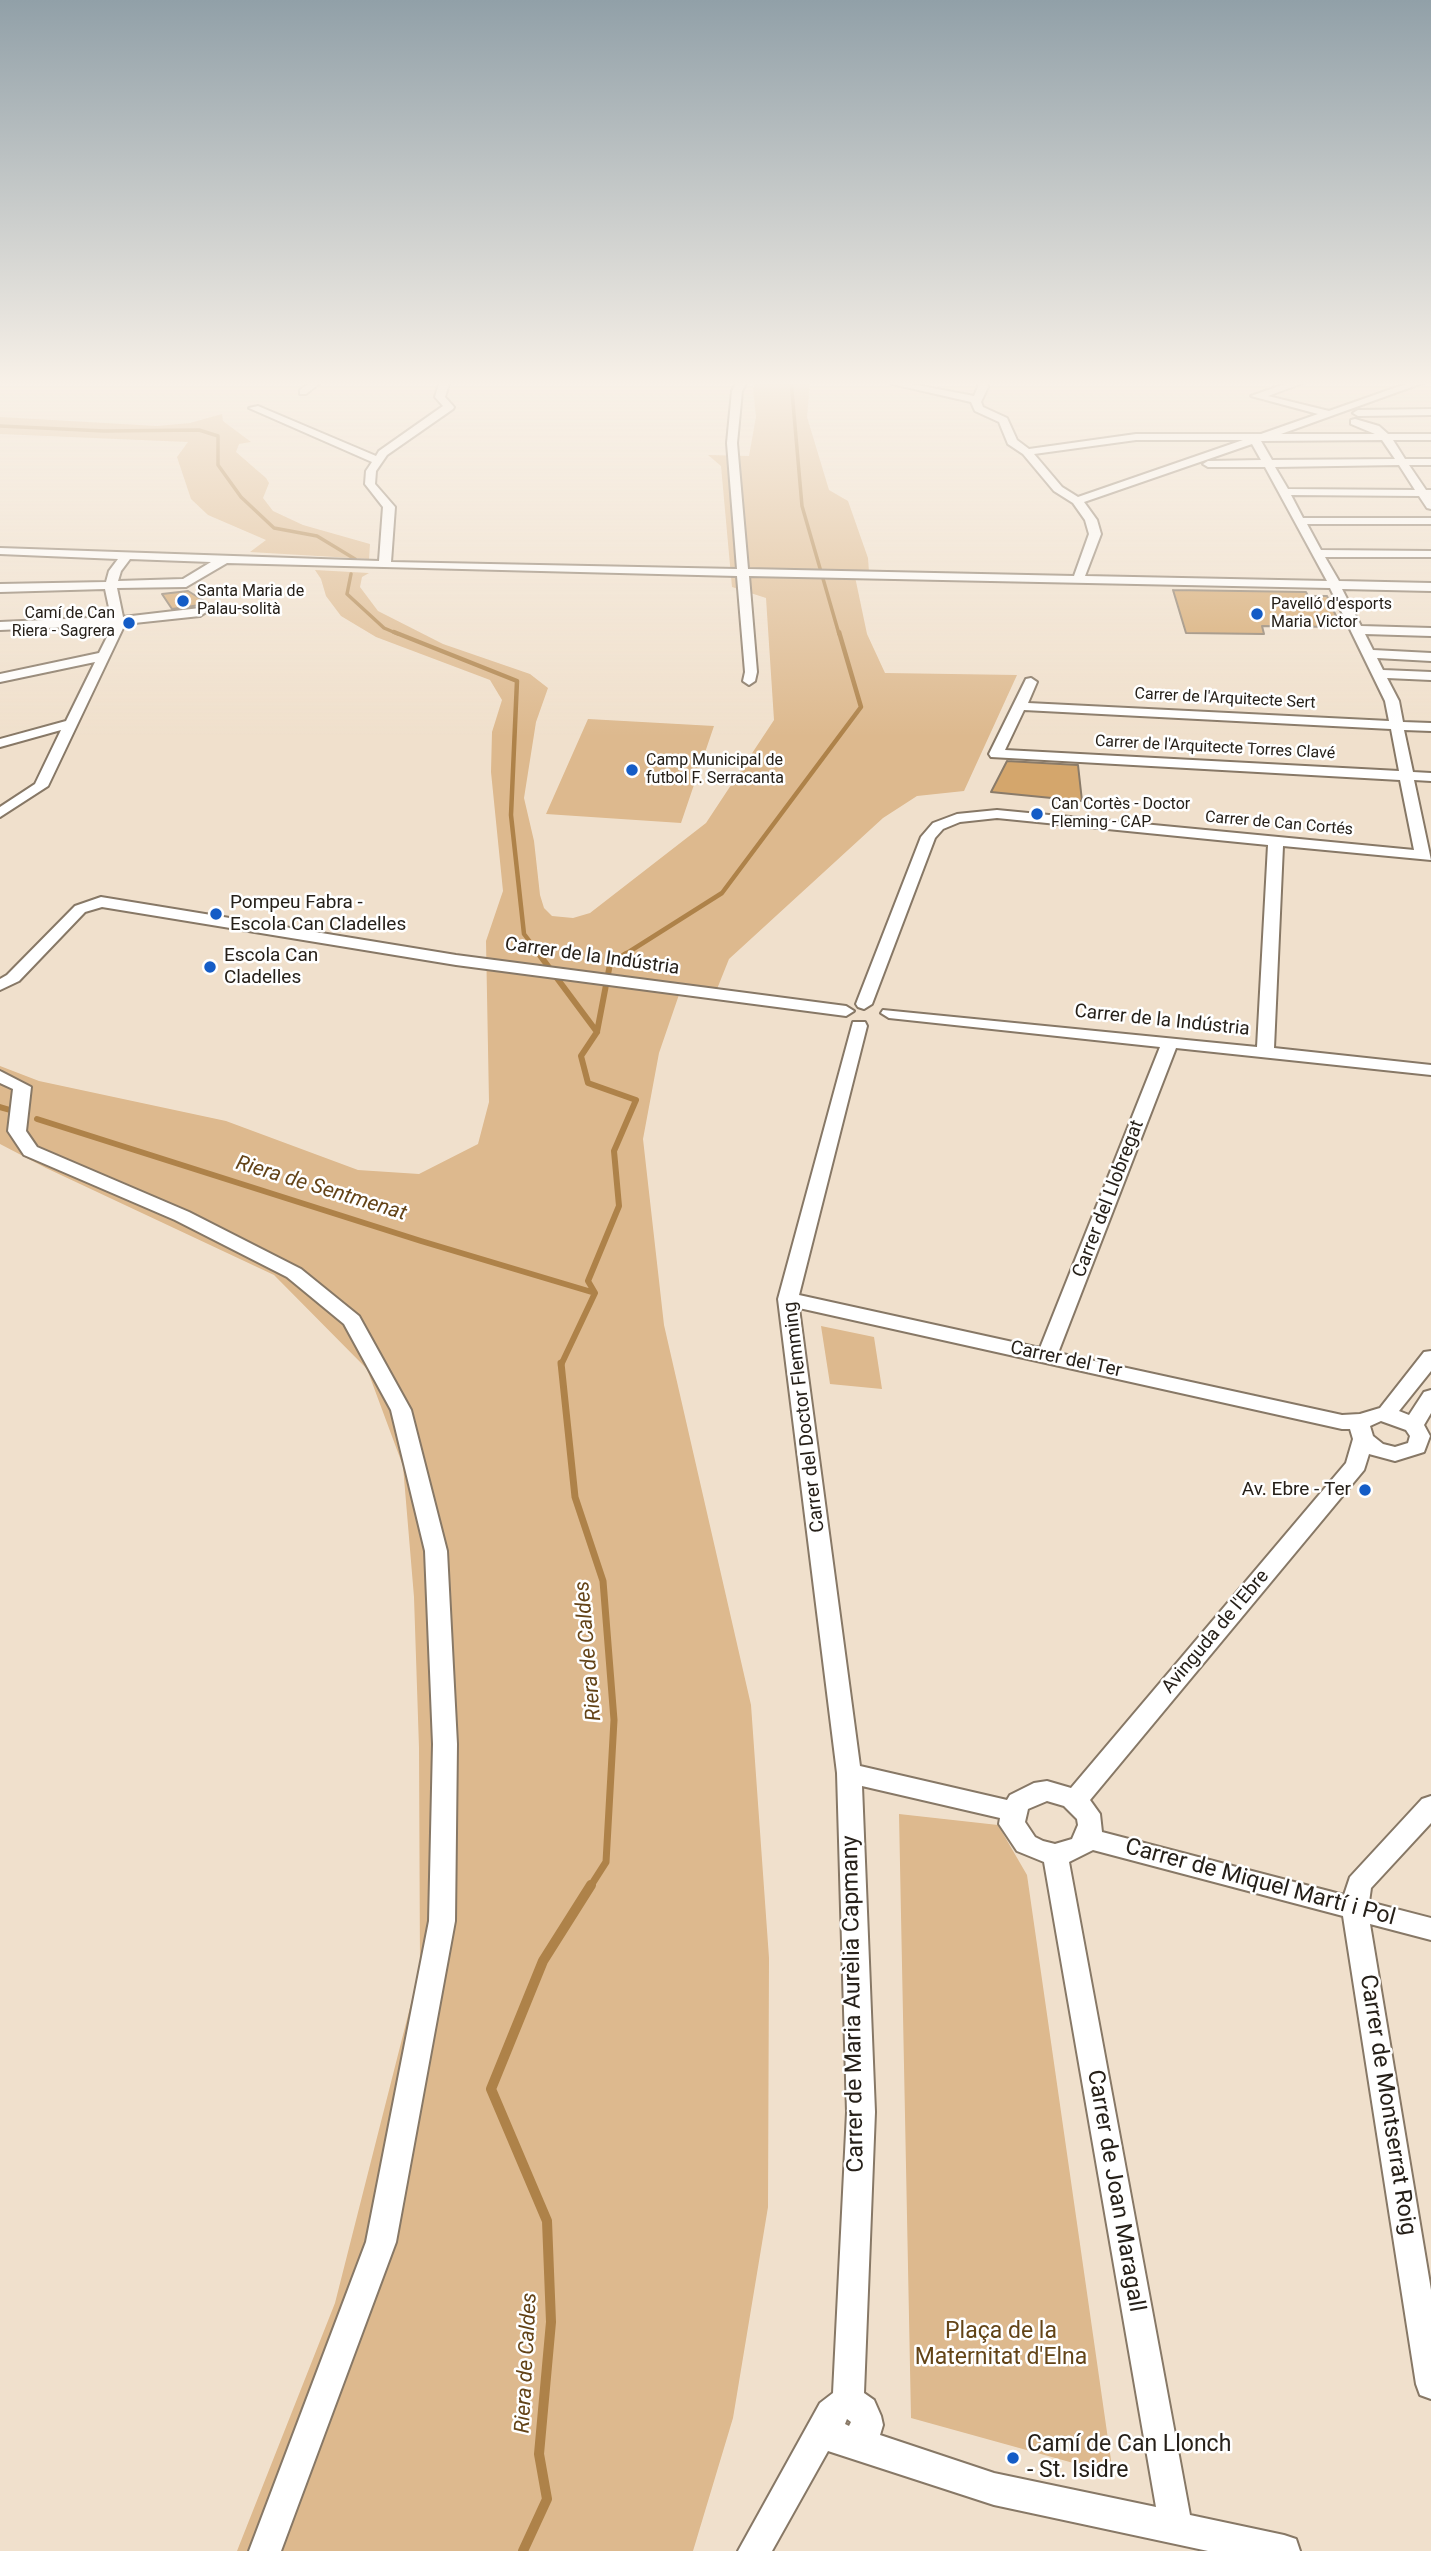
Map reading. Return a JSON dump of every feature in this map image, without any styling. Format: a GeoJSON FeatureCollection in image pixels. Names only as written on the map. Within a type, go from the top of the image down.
{"type":"FeatureCollection","features":[{"type":"Feature","properties":{"kind":"street"},"geometry":{"type":"LineString","coordinates":[[382,499],[389,507],[385,565]]}},
{"type":"Feature","properties":{"kind":"street"},"geometry":{"type":"LineString","coordinates":[[737,499],[751,672],[749,681]]}},
{"type":"Feature","properties":{"kind":"street"},"geometry":{"type":"LineString","coordinates":[[1074,499],[1091,520],[1095,534],[1078,580]]}},
{"type":"Feature","properties":{"kind":"street"},"geometry":{"type":"LineString","coordinates":[[1077,501],[1083,499]]}},
{"type":"Feature","properties":{"kind":"street"},"geometry":{"type":"LineString","coordinates":[[1288,499],[1392,701],[1406,776],[1426,855]]}},
{"type":"Feature","properties":{"kind":"street"},"geometry":{"type":"LineString","coordinates":[[1299,521],[1431,521]]}},
{"type":"Feature","properties":{"kind":"street"},"geometry":{"type":"LineString","coordinates":[[0,551],[385,565],[1431,587]]}},
{"type":"Feature","properties":{"kind":"street"},"geometry":{"type":"LineString","coordinates":[[1316,553],[1431,554]]}},
{"type":"Feature","properties":{"kind":"street"},"geometry":{"type":"LineString","coordinates":[[0,813],[41,786],[119,625],[111,587],[114,571],[126,556]]}},
{"type":"Feature","properties":{"kind":"street"},"geometry":{"type":"LineString","coordinates":[[0,588],[186,583],[224,559]]}},
{"type":"Feature","properties":{"kind":"street"},"geometry":{"type":"LineString","coordinates":[[0,626],[135,621],[200,612]]}},
{"type":"Feature","properties":{"kind":"street"},"geometry":{"type":"LineString","coordinates":[[1356,630],[1431,632]]}},
{"type":"Feature","properties":{"kind":"street"},"geometry":{"type":"LineString","coordinates":[[1368,654],[1431,657]]}},
{"type":"Feature","properties":{"kind":"street"},"geometry":{"type":"LineString","coordinates":[[0,678],[102,661]]}},
{"type":"Feature","properties":{"kind":"street"},"geometry":{"type":"LineString","coordinates":[[0,688],[102,661]]}},
{"type":"Feature","properties":{"kind":"street"},"geometry":{"type":"LineString","coordinates":[[1378,674],[1431,676]]}},
{"type":"Feature","properties":{"kind":"street"},"geometry":{"type":"LineString","coordinates":[[1018,706],[1031,682]]}},
{"type":"Feature","properties":{"kind":"street","name":"Carrer de l'Arquitecte Sert"},"geometry":{"type":"LineString","coordinates":[[1018,706],[1431,727]]}},
{"type":"Feature","properties":{"kind":"street","name":"Carrer de l'Arquitecte Torres Clavé"},"geometry":{"type":"LineString","coordinates":[[1018,706],[996,754],[1431,777]]}},
{"type":"Feature","properties":{"kind":"street"},"geometry":{"type":"LineString","coordinates":[[0,743],[69,724]]}},
{"type":"Feature","properties":{"kind":"street","name":"Carrer de Can Cortés"},"geometry":{"type":"LineString","coordinates":[[864,1004],[928,837],[938,826],[957,818],[997,814],[1426,855]]}},
{"type":"Feature","properties":{"kind":"street"},"geometry":{"type":"LineString","coordinates":[[1265,1053],[1276,841]]}},
{"type":"Feature","properties":{"kind":"street","name":"Carrer de la Indústria"},"geometry":{"type":"LineString","coordinates":[[0,985],[13,978],[80,909],[101,902],[456,960],[713,995],[869,1021],[1170,1043],[1431,1070]]}},
{"type":"Feature","properties":{"kind":"street"},"geometry":{"type":"LineString","coordinates":[[864,1004],[881,1007],[869,1021],[864,1004]]}},
{"type":"Feature","properties":{"kind":"street","name":"Carrer del Doctor Flemming"},"geometry":{"type":"LineString","coordinates":[[849,1773],[788,1299],[869,1021]]}},
{"type":"Feature","properties":{"kind":"street","name":"Carrer del Llobregat"},"geometry":{"type":"LineString","coordinates":[[1047,1356],[1170,1043]]}},
{"type":"Feature","properties":{"kind":"street"},"geometry":{"type":"LineString","coordinates":[[0,1076],[22,1087],[17,1131],[12,1141],[182,1216],[295,1273],[352,1320],[401,1410],[436,1551],[445,1744],[442,1921],[381,2242],[265,2551]]}},
{"type":"Feature","properties":{"kind":"street","name":"Carrer del Ter"},"geometry":{"type":"LineString","coordinates":[[788,1299],[1047,1356],[1357,1429]]}},
{"type":"Feature","properties":{"kind":"street"},"geometry":{"type":"LineString","coordinates":[[1386,1415],[1431,1357]]}},
{"type":"Feature","properties":{"kind":"street"},"geometry":{"type":"LineString","coordinates":[[1424,1440],[1431,1397]]}},
{"type":"Feature","properties":{"kind":"street"},"geometry":{"type":"LineString","coordinates":[[1377,1415],[1386,1415],[1424,1440],[1395,1453],[1368,1445],[1357,1429],[1377,1415]]}},
{"type":"Feature","properties":{"kind":"street","name":"Avinguda de l'Ebre"},"geometry":{"type":"LineString","coordinates":[[1356,1465],[1357,1429]]}},
{"type":"Feature","properties":{"kind":"street","name":"Avinguda de l'Ebre"},"geometry":{"type":"LineString","coordinates":[[1075,1800],[1356,1465],[1395,1453]]}},
{"type":"Feature","properties":{"kind":"street"},"geometry":{"type":"LineString","coordinates":[[849,1773],[1013,1811]]}},
{"type":"Feature","properties":{"kind":"street","name":"Carrer de Maria Aurèlia Capmany"},"geometry":{"type":"LineString","coordinates":[[839,2411],[861,2112],[849,1773]]}},
{"type":"Feature","properties":{"kind":"street"},"geometry":{"type":"LineString","coordinates":[[1034,1793],[1060,1793],[1075,1800],[1088,1814],[1091,1825],[1088,1838],[1081,1846],[1055,1854],[1026,1844],[1017,1835],[1013,1824],[1013,1811],[1019,1802],[1034,1793]]}},
{"type":"Feature","properties":{"kind":"street"},"geometry":{"type":"LineString","coordinates":[[1355,1909],[1359,1884],[1431,1806]]}},
{"type":"Feature","properties":{"kind":"street","name":"Carrer de Miquel Martí i Pol"},"geometry":{"type":"LineString","coordinates":[[1088,1838],[1431,1929]]}},
{"type":"Feature","properties":{"kind":"street","name":"Carrer de Joan Maragall"},"geometry":{"type":"LineString","coordinates":[[1055,1854],[1175,2528]]}},
{"type":"Feature","properties":{"kind":"street","name":"Carrer de Montserrat Roig"},"geometry":{"type":"LineString","coordinates":[[1355,1909],[1431,2384]]}},
{"type":"Feature","properties":{"kind":"street"},"geometry":{"type":"LineString","coordinates":[[754,2551],[839,2411],[860,2409],[866,2419],[865,2432],[854,2442],[995,2489],[1284,2551]]}},
{"type":"Feature","properties":{"kind":"green space"},"geometry":{"type":"Polygon","coordinates":[[[191,499],[264,499],[273,511],[303,525],[370,544],[369,559],[250,552],[266,540],[208,515],[191,499]]]}},
{"type":"Feature","properties":{"kind":"green space"},"geometry":{"type":"Polygon","coordinates":[[[724,499],[845,499],[848,501],[868,558],[869,572],[854,572],[867,634],[885,673],[1017,675],[964,791],[917,796],[883,818],[729,959],[717,989],[683,983],[659,1053],[643,1139],[664,1325],[751,1705],[769,1958],[768,2207],[733,2418],[693,2551],[237,2551],[335,2303],[420,1968],[419,1748],[414,1597],[403,1466],[367,1369],[274,1275],[0,1144],[0,1066],[39,1081],[226,1121],[358,1170],[419,1174],[478,1144],[489,1102],[486,941],[503,891],[491,772],[492,732],[502,700],[490,680],[376,637],[341,616],[326,596],[315,570],[369,573],[362,577],[360,587],[378,611],[443,644],[530,674],[548,688],[536,722],[524,798],[534,841],[544,908],[552,916],[573,918],[590,913],[706,823],[774,720],[766,598],[732,587],[724,499]]]}},
{"type":"Feature","properties":{"kind":"green space","name":"Camp Municipal de futbol F. Serracanta"},"geometry":{"type":"Polygon","coordinates":[[[588,719],[714,726],[681,823],[546,814],[588,719]]]}},
{"type":"Feature","properties":{"kind":"green space"},"geometry":{"type":"Polygon","coordinates":[[[821,1326],[874,1337],[882,1389],[830,1384],[821,1326]]]}},
{"type":"Feature","properties":{"kind":"green space","name":"Plaça de la Maternitat d'Elna"},"geometry":{"type":"Polygon","coordinates":[[[899,1814],[998,1825],[1027,1875],[1113,2474],[911,2418],[899,1814]]]}},
{"type":"Feature","properties":{"kind":"building","name":"Pavelló d'esports Maria Victor"},"geometry":{"type":"Polygon","coordinates":[[[1173,590],[1306,592],[1308,596],[1327,596],[1341,627],[1262,626],[1264,634],[1186,633],[1173,590]]]}},
{"type":"Feature","properties":{"kind":"building","name":"Santa Maria de Palau-solità"},"geometry":{"type":"Polygon","coordinates":[[[188,591],[214,607],[205,608],[200,605],[172,609],[162,594],[188,591]]]}},
{"type":"Feature","properties":{"kind":"building"},"geometry":{"type":"Polygon","coordinates":[[[1007,761],[1078,765],[1082,801],[991,792],[1007,761]]]}},
{"type":"Feature","properties":{"kind":"waterway"},"geometry":{"type":"LineString","coordinates":[[243,499],[274,528],[317,536],[355,559]]}},
{"type":"Feature","properties":{"kind":"waterway","name":"Riera de Caldes"},"geometry":{"type":"LineString","coordinates":[[801,499],[839,634]]}},
{"type":"Feature","properties":{"kind":"waterway"},"geometry":{"type":"LineString","coordinates":[[351,574],[347,594],[384,628],[398,634]]}},
{"type":"Feature","properties":{"kind":"waterway"},"geometry":{"type":"LineString","coordinates":[[394,632],[517,681],[511,815],[524,934],[540,955]]}},
{"type":"Feature","properties":{"kind":"waterway","name":"Riera de Caldes"},"geometry":{"type":"LineString","coordinates":[[624,955],[722,893],[861,707],[839,632]]}},
{"type":"Feature","properties":{"kind":"waterway"},"geometry":{"type":"LineString","coordinates":[[539,954],[597,1032]]}},
{"type":"Feature","properties":{"kind":"waterway","name":"Riera de Caldes"},"geometry":{"type":"LineString","coordinates":[[597,1032],[610,964],[626,954]]}},
{"type":"Feature","properties":{"kind":"waterway","name":"Riera de Caldes"},"geometry":{"type":"LineString","coordinates":[[595,1293],[588,1281],[619,1206],[614,1151],[636,1100],[588,1083],[581,1056],[597,1032]]}},
{"type":"Feature","properties":{"kind":"waterway","name":"Riera de Sentmenat"},"geometry":{"type":"LineString","coordinates":[[0,1107],[10,1110]]}},
{"type":"Feature","properties":{"kind":"waterway","name":"Riera de Sentmenat"},"geometry":{"type":"LineString","coordinates":[[37,1119],[421,1241],[595,1293]]}},
{"type":"Feature","properties":{"kind":"waterway","name":"Riera de Caldes"},"geometry":{"type":"LineString","coordinates":[[561,1365],[595,1293]]}},
{"type":"Feature","properties":{"kind":"waterway","name":"Riera de Caldes"},"geometry":{"type":"LineString","coordinates":[[561,1365],[575,1497],[603,1581],[614,1720],[606,1862],[590,1887]]}},
{"type":"Feature","properties":{"kind":"waterway","name":"Riera de Caldes"},"geometry":{"type":"LineString","coordinates":[[523,2551],[547,2499],[539,2454],[551,2322],[547,2221],[491,2089],[543,1961],[591,1885]]}},
{"type":"Feature","properties":{"kind":"place","name":"Santa Maria de Palau-solità"},"geometry":{"type":"Point","coordinates":[183,601]}},
{"type":"Feature","properties":{"kind":"place","name":"Pavelló d'esports Maria Victor"},"geometry":{"type":"Point","coordinates":[1257,614]}},
{"type":"Feature","properties":{"kind":"place","name":"Camí de Can Riera - Sagrera"},"geometry":{"type":"Point","coordinates":[129,623]}},
{"type":"Feature","properties":{"kind":"place","name":"Camp Municipal de futbol F. Serracanta"},"geometry":{"type":"Point","coordinates":[632,770]}},
{"type":"Feature","properties":{"kind":"place","name":"Can Cortès - Doctor Fleming - CAP"},"geometry":{"type":"Point","coordinates":[1037,814]}},
{"type":"Feature","properties":{"kind":"place","name":"Pompeu Fabra - Escola Can Cladelles"},"geometry":{"type":"Point","coordinates":[216,914]}},
{"type":"Feature","properties":{"kind":"place","name":"Escola Can Cladelles"},"geometry":{"type":"Point","coordinates":[210,967]}},
{"type":"Feature","properties":{"kind":"place","name":"Av. Ebre - Ter"},"geometry":{"type":"Point","coordinates":[1365,1490]}},
{"type":"Feature","properties":{"kind":"place","name":"Camí de Can Llonch - St. Isidre"},"geometry":{"type":"Point","coordinates":[1013,2458]}}]}
